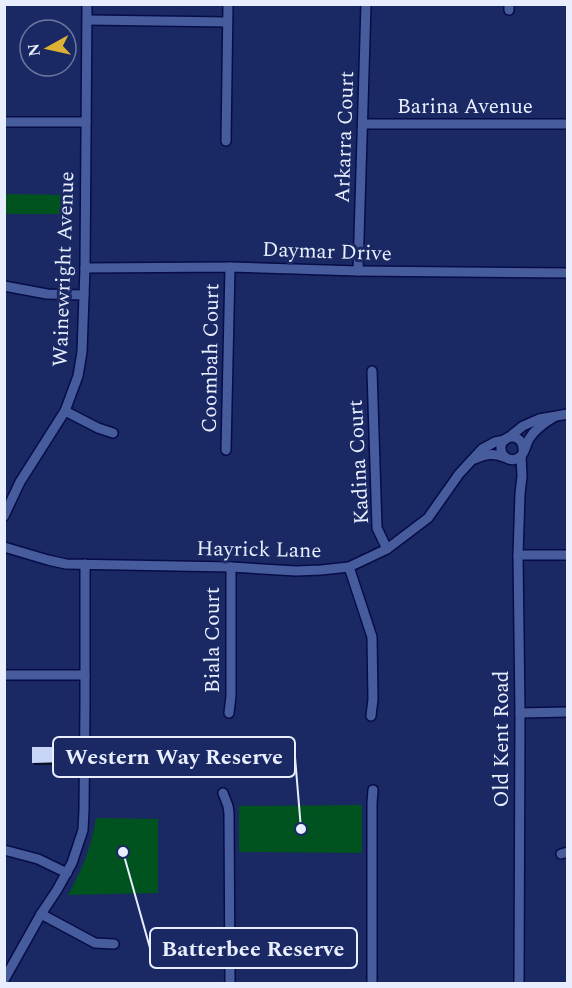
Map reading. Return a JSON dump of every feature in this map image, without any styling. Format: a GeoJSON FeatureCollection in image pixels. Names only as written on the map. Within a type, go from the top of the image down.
{"type":"FeatureCollection","features":[{"type":"Feature","properties":{"kind":"street","name":"Wainewright Avenue"},"geometry":{"type":"LineString","coordinates":[[4,516],[20,482],[65,411],[78,376],[82,352],[86,268],[87,4]]}},
{"type":"Feature","properties":{"kind":"street"},"geometry":{"type":"LineString","coordinates":[[226,141],[228,4]]}},
{"type":"Feature","properties":{"kind":"street","name":"Arkarra Court"},"geometry":{"type":"LineString","coordinates":[[358,271],[366,4]]}},
{"type":"Feature","properties":{"kind":"street"},"geometry":{"type":"LineString","coordinates":[[88,20],[227,22]]}},
{"type":"Feature","properties":{"kind":"street"},"geometry":{"type":"LineString","coordinates":[[4,122],[86,122]]}},
{"type":"Feature","properties":{"kind":"street","name":"Barina Avenue"},"geometry":{"type":"LineString","coordinates":[[363,124],[567,124]]}},
{"type":"Feature","properties":{"kind":"street","name":"Daymar Drive"},"geometry":{"type":"LineString","coordinates":[[86,268],[230,267],[567,273]]}},
{"type":"Feature","properties":{"kind":"street","name":"Coombah Court"},"geometry":{"type":"LineString","coordinates":[[226,450],[230,267]]}},
{"type":"Feature","properties":{"kind":"street"},"geometry":{"type":"LineString","coordinates":[[4,286],[47,294],[84,295]]}},
{"type":"Feature","properties":{"kind":"street","name":"Kadina Court"},"geometry":{"type":"LineString","coordinates":[[372,371],[377,528],[387,549]]}},
{"type":"Feature","properties":{"kind":"street"},"geometry":{"type":"LineString","coordinates":[[65,411],[113,433]]}},
{"type":"Feature","properties":{"kind":"street","name":"Hayrick Lane"},"geometry":{"type":"LineString","coordinates":[[4,547],[66,564],[231,567],[296,571],[349,567],[387,549],[428,518],[459,474],[482,449],[506,439],[523,426],[539,419],[567,414]]}},
{"type":"Feature","properties":{"kind":"street","name":"Hayrick Lane"},"geometry":{"type":"LineString","coordinates":[[523,454],[530,437],[540,425],[554,417]]}},
{"type":"Feature","properties":{"kind":"street"},"geometry":{"type":"LineString","coordinates":[[472,460],[483,455],[494,454],[506,458],[515,460],[523,454],[522,441],[515,437],[506,439],[501,450],[506,458]]}},
{"type":"Feature","properties":{"kind":"street","name":"Old Kent Road"},"geometry":{"type":"LineString","coordinates":[[519,984],[518,555],[523,454]]}},
{"type":"Feature","properties":{"kind":"street","name":"Old Kent Road"},"geometry":{"type":"LineString","coordinates":[[506,458],[513,465],[520,494]]}},
{"type":"Feature","properties":{"kind":"street"},"geometry":{"type":"LineString","coordinates":[[518,555],[567,555]]}},
{"type":"Feature","properties":{"kind":"street"},"geometry":{"type":"LineString","coordinates":[[4,980],[67,873],[83,830],[85,564]]}},
{"type":"Feature","properties":{"kind":"street","name":"Biala Court"},"geometry":{"type":"LineString","coordinates":[[229,713],[231,567]]}},
{"type":"Feature","properties":{"kind":"street"},"geometry":{"type":"LineString","coordinates":[[349,567],[372,637],[371,716]]}},
{"type":"Feature","properties":{"kind":"street"},"geometry":{"type":"LineString","coordinates":[[4,675],[85,675]]}},
{"type":"Feature","properties":{"kind":"street"},"geometry":{"type":"LineString","coordinates":[[520,713],[567,712]]}},
{"type":"Feature","properties":{"kind":"street"},"geometry":{"type":"LineString","coordinates":[[372,984],[373,790]]}},
{"type":"Feature","properties":{"kind":"street"},"geometry":{"type":"LineString","coordinates":[[223,793],[229,813],[230,984]]}},
{"type":"Feature","properties":{"kind":"street"},"geometry":{"type":"LineString","coordinates":[[4,850],[38,859],[67,873]]}},
{"type":"Feature","properties":{"kind":"street"},"geometry":{"type":"LineString","coordinates":[[41,914],[95,943],[114,944]]}},
{"type":"Feature","properties":{"kind":"green space"},"geometry":{"type":"Polygon","coordinates":[[[5,194],[71,195],[72,214],[5,214],[5,194]]]}},
{"type":"Feature","properties":{"kind":"green space"},"geometry":{"type":"Polygon","coordinates":[[[362,805],[362,853],[239,852],[239,806],[362,805]]]}},
{"type":"Feature","properties":{"kind":"green space"},"geometry":{"type":"Polygon","coordinates":[[[96,818],[158,819],[158,893],[68,895],[86,858],[96,818]]]}},
{"type":"Feature","properties":{"kind":"building"},"geometry":{"type":"Polygon","coordinates":[[[32,747],[56,747],[56,762],[32,763],[32,747]]]}},
{"type":"Feature","properties":{"kind":"place","name":"Western Way Reserve"},"geometry":{"type":"Point","coordinates":[301,829]}},
{"type":"Feature","properties":{"kind":"place","name":"Batterbee Reserve"},"geometry":{"type":"Point","coordinates":[123,852]}}]}
